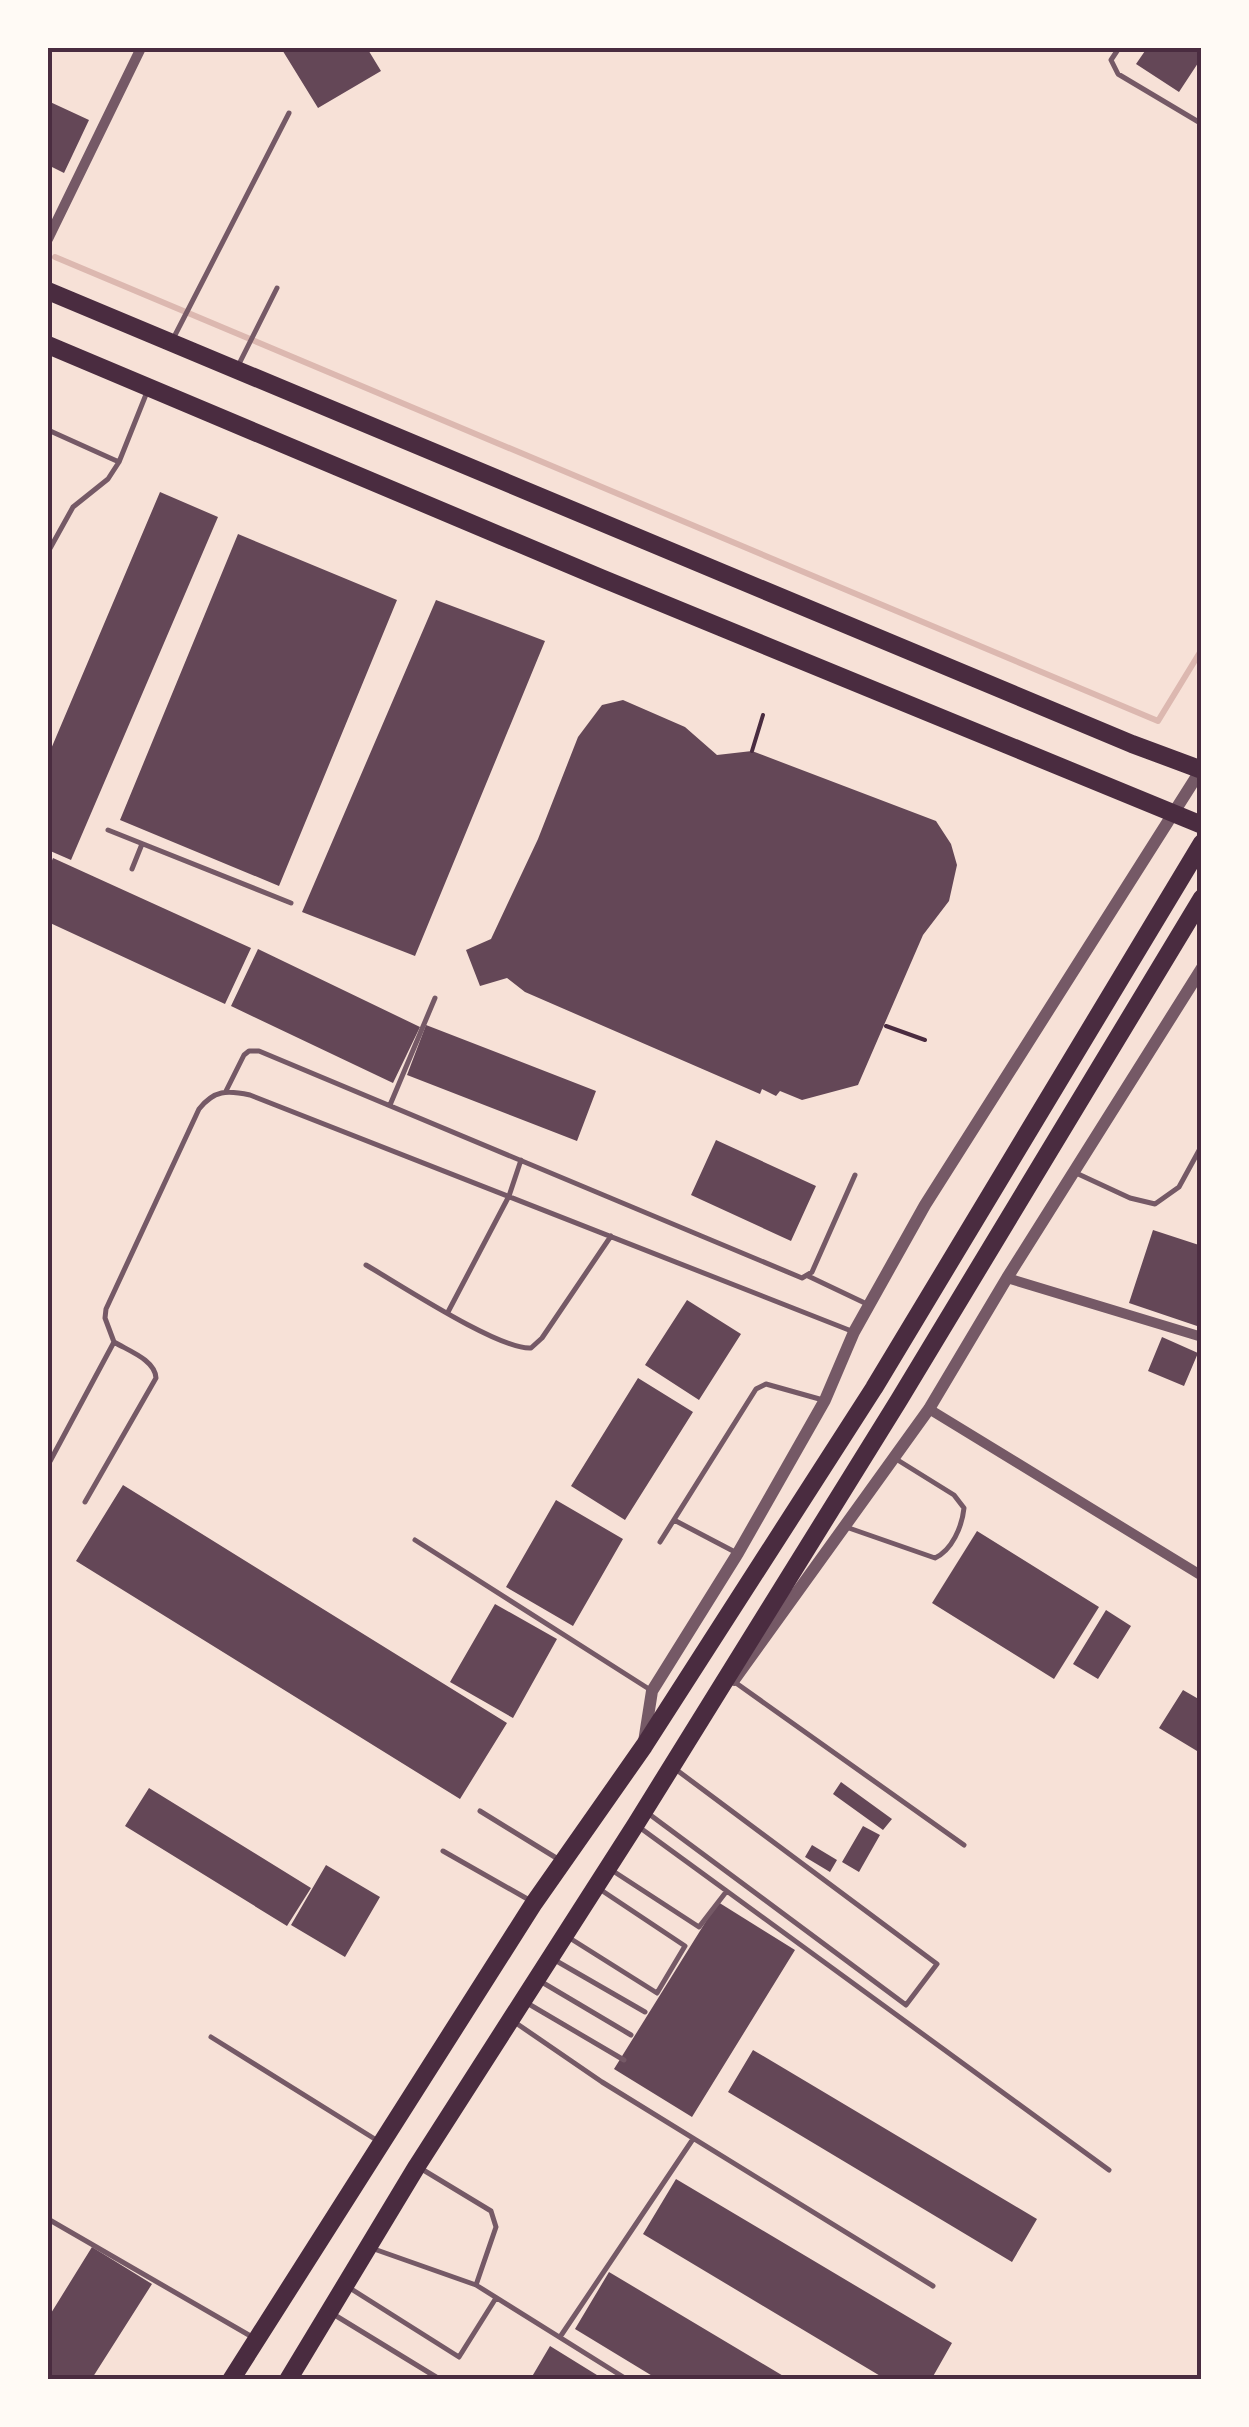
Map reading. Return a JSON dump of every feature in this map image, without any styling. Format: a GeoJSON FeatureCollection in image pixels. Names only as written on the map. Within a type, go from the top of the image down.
{"type":"FeatureCollection","features":[{"type":"Feature","properties":{"kind":"main road"},"geometry":{"type":"LineString","coordinates":[[48,291],[1201,770]]}},
{"type":"Feature","properties":{"kind":"main road"},"geometry":{"type":"LineString","coordinates":[[48,345],[1202,824]]}},
{"type":"Feature","properties":{"kind":"main road"},"geometry":{"type":"LineString","coordinates":[[1173,815],[1202,812]]}},
{"type":"Feature","properties":{"kind":"main road"},"geometry":{"type":"LineString","coordinates":[[231,2380],[534,1903],[644,1746],[874,1388],[1202,843]]}},
{"type":"Feature","properties":{"kind":"main road"},"geometry":{"type":"LineString","coordinates":[[288,2380],[367,2247],[900,1400],[1202,898]]}},
{"type":"Feature","properties":{"kind":"street"},"geometry":{"type":"LineString","coordinates":[[48,239],[141,48]]}},
{"type":"Feature","properties":{"kind":"street"},"geometry":{"type":"LineString","coordinates":[[644,1746],[652,1691],[738,1553],[825,1400],[854,1332],[925,1205],[1201,770]]}},
{"type":"Feature","properties":{"kind":"street"},"geometry":{"type":"LineString","coordinates":[[655,1790],[929,1409],[1006,1278],[1202,968]]}},
{"type":"Feature","properties":{"kind":"street"},"geometry":{"type":"LineString","coordinates":[[1006,1278],[1202,1337]]}},
{"type":"Feature","properties":{"kind":"street"},"geometry":{"type":"LineString","coordinates":[[929,1409],[1202,1576]]}},
{"type":"Feature","properties":{"kind":"lane"},"geometry":{"type":"LineString","coordinates":[[1119,48],[1111,60],[1118,74],[1202,124]]}},
{"type":"Feature","properties":{"kind":"lane"},"geometry":{"type":"LineString","coordinates":[[172,342],[288,113]]}},
{"type":"Feature","properties":{"kind":"lane"},"geometry":{"type":"LineString","coordinates":[[236,368],[277,288]]}},
{"type":"Feature","properties":{"kind":"lane"},"geometry":{"type":"LineString","coordinates":[[48,552],[73,507],[108,478],[119,462],[149,387]]}},
{"type":"Feature","properties":{"kind":"lane"},"geometry":{"type":"LineString","coordinates":[[48,430],[119,462]]}},
{"type":"Feature","properties":{"kind":"lane"},"geometry":{"type":"LineString","coordinates":[[108,830],[292,904]]}},
{"type":"Feature","properties":{"kind":"lane"},"geometry":{"type":"LineString","coordinates":[[132,869],[142,844]]}},
{"type":"Feature","properties":{"kind":"lane"},"geometry":{"type":"LineString","coordinates":[[390,1105],[435,998]]}},
{"type":"Feature","properties":{"kind":"lane"},"geometry":{"type":"LineString","coordinates":[[226,1091],[244,1055],[254,1050],[869,1304]]}},
{"type":"Feature","properties":{"kind":"lane"},"geometry":{"type":"LineString","coordinates":[[86,1502],[156,1378],[151,1364],[114,1342],[106,1309],[199,1109],[215,1093],[250,1095],[854,1332]]}},
{"type":"Feature","properties":{"kind":"lane"},"geometry":{"type":"LineString","coordinates":[[1073,1172],[1130,1198],[1155,1204],[1179,1186],[1202,1145]]}},
{"type":"Feature","properties":{"kind":"lane"},"geometry":{"type":"LineString","coordinates":[[448,1312],[508,1196],[522,1160]]}},
{"type":"Feature","properties":{"kind":"lane"},"geometry":{"type":"LineString","coordinates":[[808,1276],[855,1176]]}},
{"type":"Feature","properties":{"kind":"lane"},"geometry":{"type":"LineString","coordinates":[[366,1265],[514,1346],[532,1348],[610,1236]]}},
{"type":"Feature","properties":{"kind":"lane"},"geometry":{"type":"LineString","coordinates":[[48,1464],[114,1342]]}},
{"type":"Feature","properties":{"kind":"lane"},"geometry":{"type":"LineString","coordinates":[[660,1542],[756,1389],[766,1384],[825,1400]]}},
{"type":"Feature","properties":{"kind":"lane"},"geometry":{"type":"LineString","coordinates":[[844,1527],[935,1558],[945,1553],[962,1521],[964,1508],[954,1495],[894,1458]]}},
{"type":"Feature","properties":{"kind":"lane"},"geometry":{"type":"LineString","coordinates":[[673,1520],[738,1553]]}},
{"type":"Feature","properties":{"kind":"lane"},"geometry":{"type":"LineString","coordinates":[[415,1540],[652,1691]]}},
{"type":"Feature","properties":{"kind":"lane"},"geometry":{"type":"LineString","coordinates":[[733,1682],[964,1845]]}},
{"type":"Feature","properties":{"kind":"lane"},"geometry":{"type":"LineString","coordinates":[[640,1817],[906,2005],[937,1964],[672,1766]]}},
{"type":"Feature","properties":{"kind":"lane"},"geometry":{"type":"LineString","coordinates":[[480,1811],[562,1862]]}},
{"type":"Feature","properties":{"kind":"lane"},"geometry":{"type":"LineString","coordinates":[[640,1817],[726,1892],[1109,2170]]}},
{"type":"Feature","properties":{"kind":"lane"},"geometry":{"type":"LineString","coordinates":[[443,1851],[534,1903]]}},
{"type":"Feature","properties":{"kind":"lane"},"geometry":{"type":"LineString","coordinates":[[607,1868],[699,1927],[726,1892]]}},
{"type":"Feature","properties":{"kind":"lane"},"geometry":{"type":"LineString","coordinates":[[565,1935],[657,1993],[673,1968],[684,1946],[595,1886]]}},
{"type":"Feature","properties":{"kind":"lane"},"geometry":{"type":"LineString","coordinates":[[551,1958],[645,2012]]}},
{"type":"Feature","properties":{"kind":"lane"},"geometry":{"type":"LineString","coordinates":[[537,1980],[631,2035]]}},
{"type":"Feature","properties":{"kind":"lane"},"geometry":{"type":"LineString","coordinates":[[524,2001],[624,2060]]}},
{"type":"Feature","properties":{"kind":"lane"},"geometry":{"type":"LineString","coordinates":[[512,2020],[602,2082],[934,2286]]}},
{"type":"Feature","properties":{"kind":"lane"},"geometry":{"type":"LineString","coordinates":[[210,2038],[382,2144]]}},
{"type":"Feature","properties":{"kind":"lane"},"geometry":{"type":"LineString","coordinates":[[560,2338],[693,2139]]}},
{"type":"Feature","properties":{"kind":"lane"},"geometry":{"type":"LineString","coordinates":[[418,2166],[491,2211],[496,2227],[476,2285]]}},
{"type":"Feature","properties":{"kind":"lane"},"geometry":{"type":"LineString","coordinates":[[48,2219],[256,2339]]}},
{"type":"Feature","properties":{"kind":"lane"},"geometry":{"type":"LineString","coordinates":[[367,2247],[476,2285],[628,2380]]}},
{"type":"Feature","properties":{"kind":"lane"},"geometry":{"type":"LineString","coordinates":[[346,2286],[459,2357],[496,2298]]}},
{"type":"Feature","properties":{"kind":"lane"},"geometry":{"type":"LineString","coordinates":[[330,2313],[441,2380]]}},
{"type":"Feature","properties":{"kind":"path"},"geometry":{"type":"LineString","coordinates":[[752,751],[763,715]]}},
{"type":"Feature","properties":{"kind":"path"},"geometry":{"type":"LineString","coordinates":[[886,1026],[925,1040]]}},
{"type":"Feature","properties":{"kind":"building"},"geometry":{"type":"Polygon","coordinates":[[[281,48],[367,48],[381,71],[318,108],[281,48]]]}},
{"type":"Feature","properties":{"kind":"building"},"geometry":{"type":"Polygon","coordinates":[[[1147,48],[1202,48],[1202,57],[1179,92],[1136,64],[1147,48]]]}},
{"type":"Feature","properties":{"kind":"building"},"geometry":{"type":"Polygon","coordinates":[[[48,101],[89,120],[64,173],[48,165],[48,101]]]}},
{"type":"Feature","properties":{"kind":"building"},"geometry":{"type":"Polygon","coordinates":[[[160,492],[218,517],[71,860],[48,850],[48,756],[160,492]]]}},
{"type":"Feature","properties":{"kind":"building"},"geometry":{"type":"Polygon","coordinates":[[[238,534],[397,600],[279,886],[120,820],[238,534]]]}},
{"type":"Feature","properties":{"kind":"building"},"geometry":{"type":"Polygon","coordinates":[[[436,600],[545,641],[415,956],[302,912],[436,600]]]}},
{"type":"Feature","properties":{"kind":"building"},"geometry":{"type":"Polygon","coordinates":[[[623,700],[685,727],[717,755],[752,751],[936,821],[951,844],[957,865],[949,901],[923,935],[858,1085],[802,1100],[780,1091],[776,1096],[762,1089],[760,1094],[525,992],[507,978],[480,986],[466,950],[491,939],[538,839],[578,737],[602,705],[623,700]]]}},
{"type":"Feature","properties":{"kind":"building"},"geometry":{"type":"Polygon","coordinates":[[[53,858],[251,948],[225,1004],[48,922],[48,870],[53,858]]]}},
{"type":"Feature","properties":{"kind":"building"},"geometry":{"type":"Polygon","coordinates":[[[258,949],[420,1027],[393,1083],[231,1006],[258,949]]]}},
{"type":"Feature","properties":{"kind":"building"},"geometry":{"type":"Polygon","coordinates":[[[426,1025],[596,1091],[577,1141],[407,1075],[426,1025]]]}},
{"type":"Feature","properties":{"kind":"building"},"geometry":{"type":"Polygon","coordinates":[[[716,1140],[816,1186],[791,1241],[691,1195],[716,1140]]]}},
{"type":"Feature","properties":{"kind":"building"},"geometry":{"type":"Polygon","coordinates":[[[1153,1230],[1202,1246],[1200,1327],[1129,1303],[1153,1230]]]}},
{"type":"Feature","properties":{"kind":"building"},"geometry":{"type":"Polygon","coordinates":[[[687,1300],[741,1334],[699,1400],[645,1365],[687,1300]]]}},
{"type":"Feature","properties":{"kind":"building"},"geometry":{"type":"Polygon","coordinates":[[[1162,1337],[1198,1353],[1184,1386],[1148,1371],[1162,1337]]]}},
{"type":"Feature","properties":{"kind":"building"},"geometry":{"type":"Polygon","coordinates":[[[638,1378],[693,1412],[625,1520],[571,1486],[638,1378]]]}},
{"type":"Feature","properties":{"kind":"building"},"geometry":{"type":"Polygon","coordinates":[[[123,1485],[507,1723],[460,1799],[76,1561],[123,1485]]]}},
{"type":"Feature","properties":{"kind":"building"},"geometry":{"type":"Polygon","coordinates":[[[556,1500],[623,1539],[573,1626],[506,1587],[556,1500]]]}},
{"type":"Feature","properties":{"kind":"building"},"geometry":{"type":"Polygon","coordinates":[[[977,1531],[1099,1607],[1054,1679],[932,1603],[977,1531]]]}},
{"type":"Feature","properties":{"kind":"building"},"geometry":{"type":"Polygon","coordinates":[[[495,1604],[557,1639],[513,1718],[450,1682],[495,1604]]]}},
{"type":"Feature","properties":{"kind":"building"},"geometry":{"type":"Polygon","coordinates":[[[1106,1610],[1131,1626],[1098,1679],[1073,1664],[1106,1610]]]}},
{"type":"Feature","properties":{"kind":"building"},"geometry":{"type":"Polygon","coordinates":[[[1183,1690],[1202,1701],[1202,1754],[1159,1728],[1183,1690]]]}},
{"type":"Feature","properties":{"kind":"building"},"geometry":{"type":"Polygon","coordinates":[[[841,1782],[892,1819],[883,1830],[833,1794],[841,1782]]]}},
{"type":"Feature","properties":{"kind":"building"},"geometry":{"type":"Polygon","coordinates":[[[149,1788],[311,1888],[287,1926],[125,1826],[149,1788]]]}},
{"type":"Feature","properties":{"kind":"building"},"geometry":{"type":"Polygon","coordinates":[[[863,1826],[880,1835],[859,1872],[842,1862],[863,1826]]]}},
{"type":"Feature","properties":{"kind":"building"},"geometry":{"type":"Polygon","coordinates":[[[812,1845],[837,1860],[830,1872],[805,1857],[812,1845]]]}},
{"type":"Feature","properties":{"kind":"building"},"geometry":{"type":"Polygon","coordinates":[[[326,1865],[380,1897],[345,1957],[291,1925],[326,1865]]]}},
{"type":"Feature","properties":{"kind":"building"},"geometry":{"type":"Polygon","coordinates":[[[718,1902],[795,1950],[692,2117],[614,2069],[718,1902]]]}},
{"type":"Feature","properties":{"kind":"building"},"geometry":{"type":"Polygon","coordinates":[[[753,2050],[1037,2219],[1012,2262],[728,2092],[753,2050]]]}},
{"type":"Feature","properties":{"kind":"building"},"geometry":{"type":"Polygon","coordinates":[[[676,2179],[952,2343],[931,2380],[887,2380],[643,2234],[676,2179]]]}},
{"type":"Feature","properties":{"kind":"building"},"geometry":{"type":"Polygon","coordinates":[[[92,2247],[152,2284],[91,2380],[57,2380],[48,2374],[48,2318],[92,2247]]]}},
{"type":"Feature","properties":{"kind":"building"},"geometry":{"type":"Polygon","coordinates":[[[609,2272],[790,2380],[659,2380],[575,2329],[609,2272]]]}},
{"type":"Feature","properties":{"kind":"building"},"geometry":{"type":"Polygon","coordinates":[[[550,2346],[605,2380],[530,2380],[550,2346]]]}},
{"type":"Feature","properties":{"kind":"waterway"},"geometry":{"type":"LineString","coordinates":[[55,257],[1158,721],[1202,649]]}}]}
